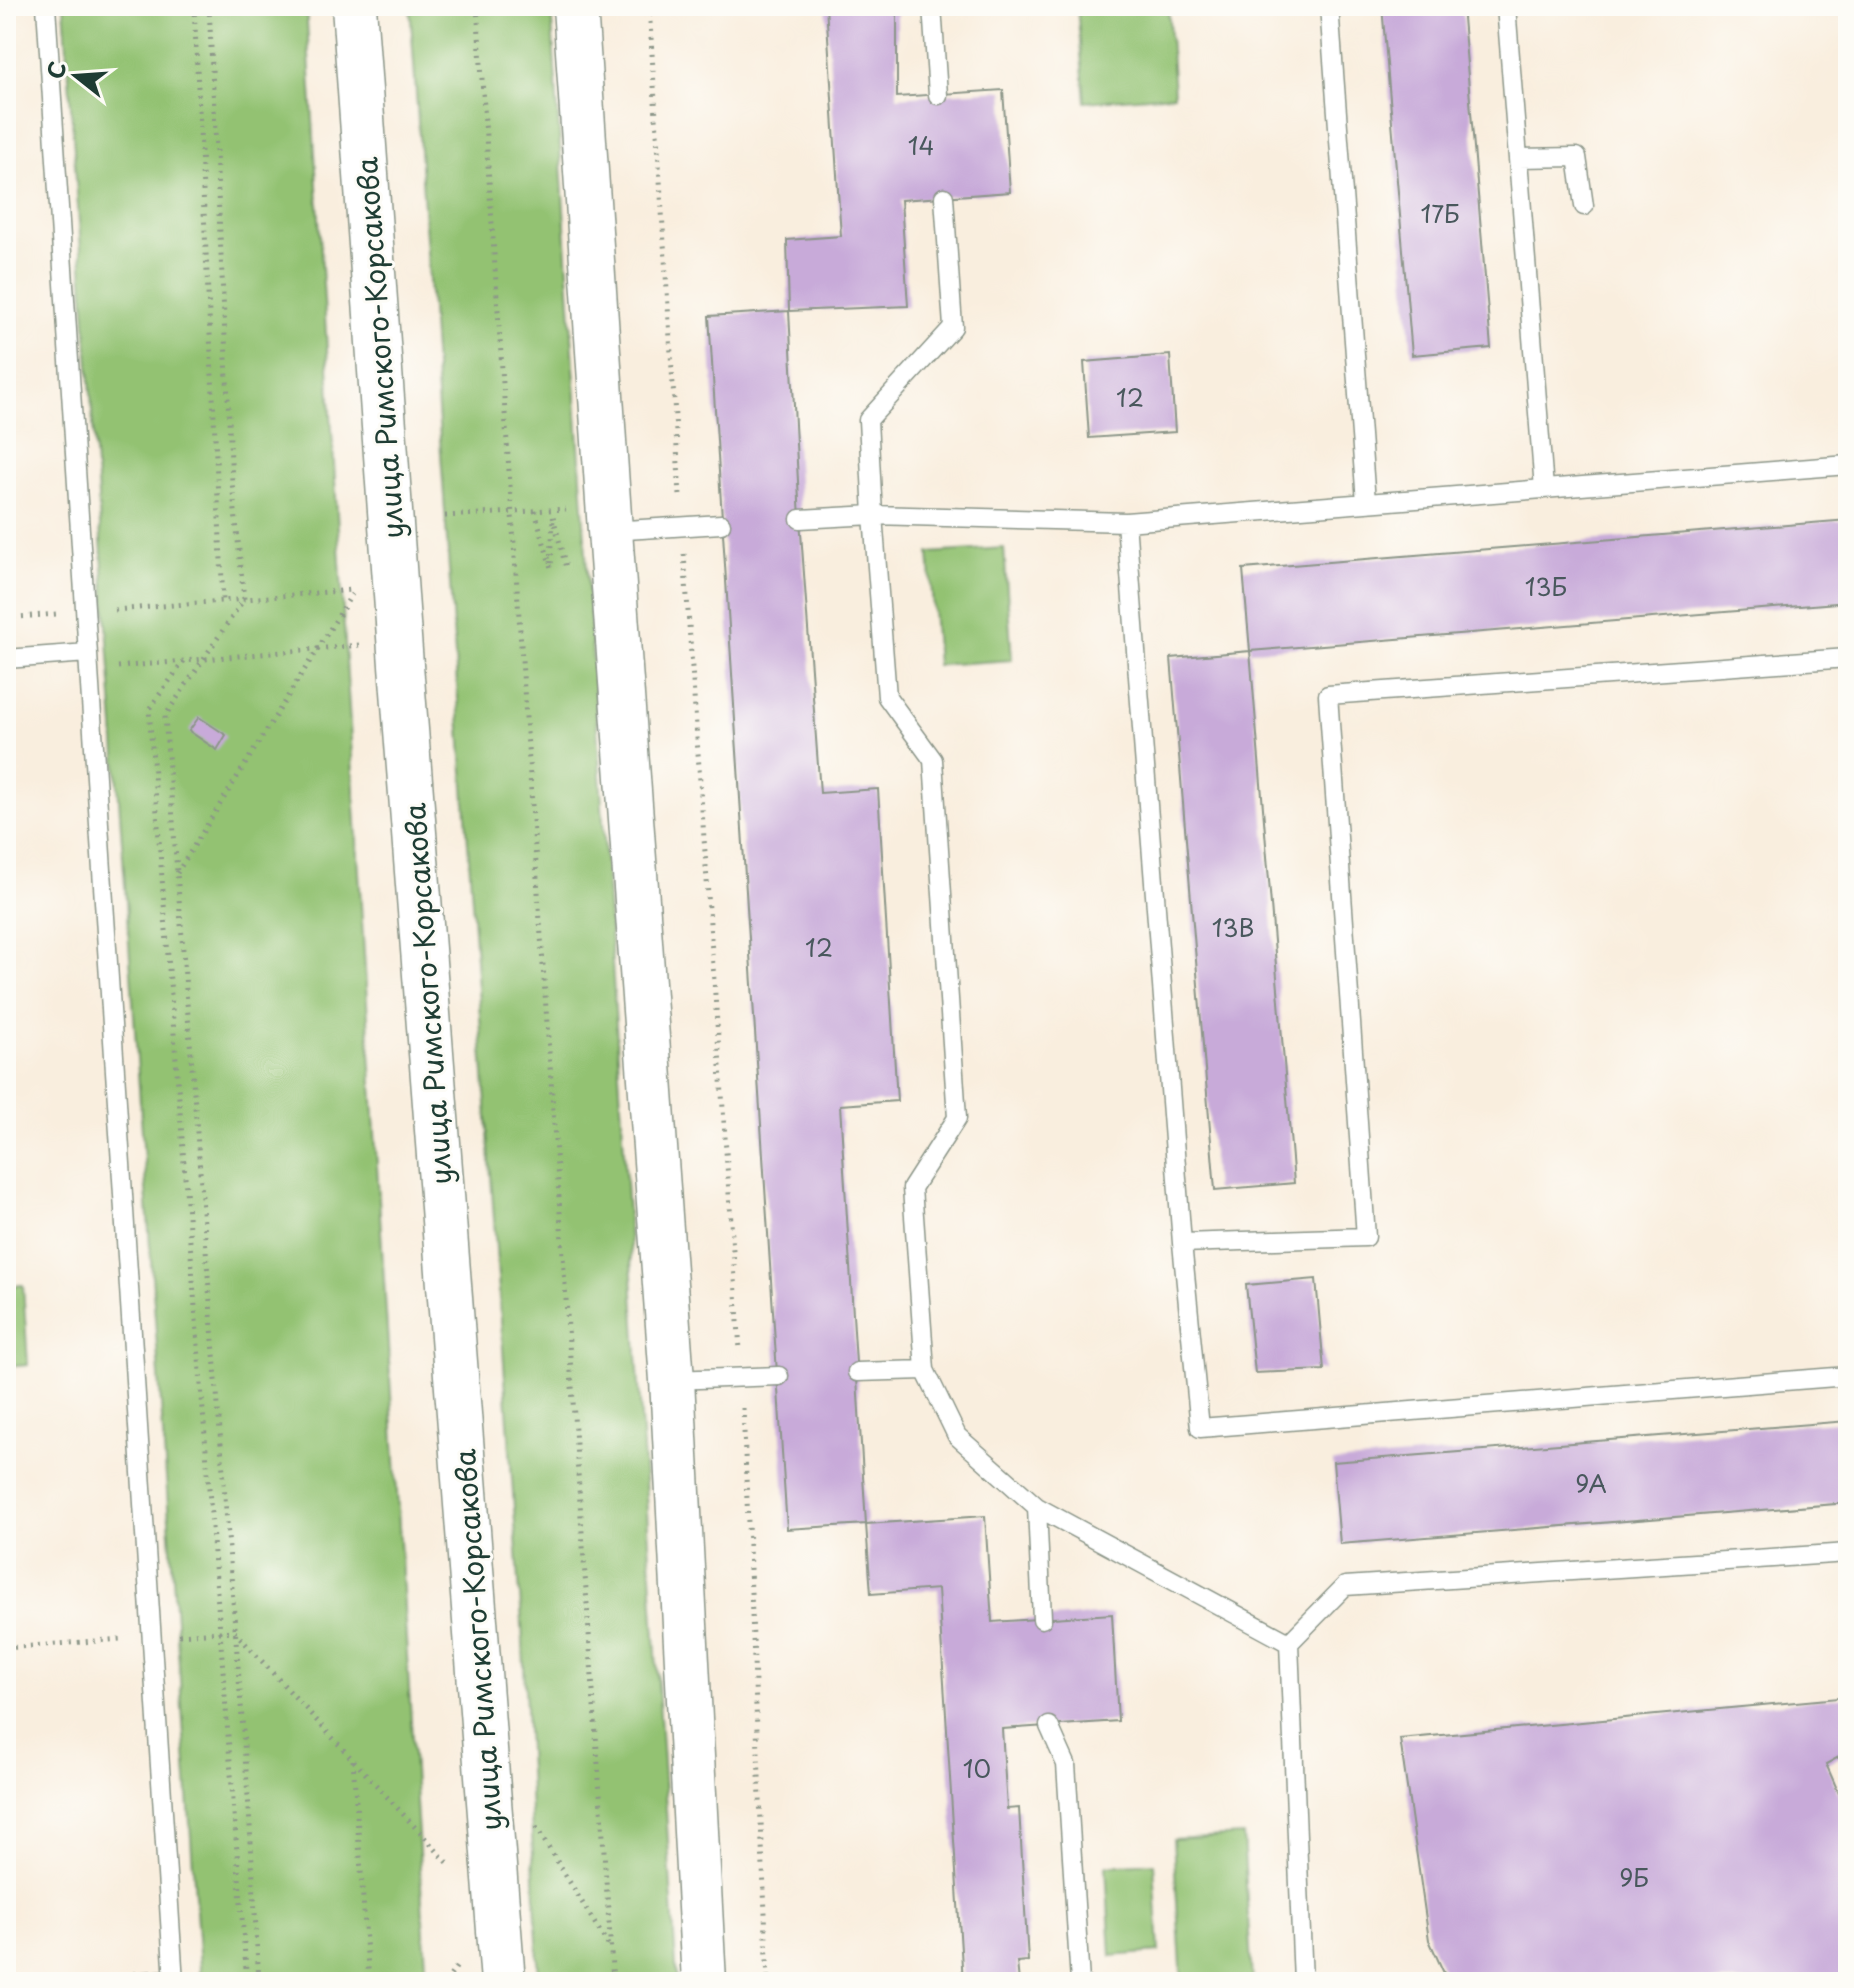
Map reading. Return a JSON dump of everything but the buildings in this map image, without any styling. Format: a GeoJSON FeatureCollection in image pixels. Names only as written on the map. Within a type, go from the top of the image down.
{"type":"FeatureCollection","features":[{"type":"Feature","properties":{"kind":"street","name":"улица Римского-Корсакова"},"geometry":{"type":"LineString","coordinates":[[354,6],[401,665],[503,1982]]}},
{"type":"Feature","properties":{"kind":"street"},"geometry":{"type":"LineString","coordinates":[[575,6],[589,536],[672,1380],[704,1982]]}},
{"type":"Feature","properties":{"kind":"lane"},"geometry":{"type":"LineString","coordinates":[[46,6],[174,1981],[135,1982]]}},
{"type":"Feature","properties":{"kind":"lane"},"geometry":{"type":"LineString","coordinates":[[932,6],[938,95]]}},
{"type":"Feature","properties":{"kind":"lane"},"geometry":{"type":"LineString","coordinates":[[1329,6],[1366,502]]}},
{"type":"Feature","properties":{"kind":"lane"},"geometry":{"type":"LineString","coordinates":[[1506,6],[1544,489]]}},
{"type":"Feature","properties":{"kind":"lane"},"geometry":{"type":"LineString","coordinates":[[1518,158],[1577,157],[1584,206]]}},
{"type":"Feature","properties":{"kind":"lane"},"geometry":{"type":"LineString","coordinates":[[944,197],[953,327],[868,420],[887,697],[933,760],[957,1118],[912,1188],[925,1370],[957,1436],[1037,1507],[1289,1643]]}},
{"type":"Feature","properties":{"kind":"lane"},"geometry":{"type":"LineString","coordinates":[[800,519],[873,515],[1126,522],[1848,465]]}},
{"type":"Feature","properties":{"kind":"lane"},"geometry":{"type":"LineString","coordinates":[[1126,522],[1182,1243],[1200,1428],[1848,1376]]}},
{"type":"Feature","properties":{"kind":"lane"},"geometry":{"type":"LineString","coordinates":[[589,536],[721,524]]}},
{"type":"Feature","properties":{"kind":"lane"},"geometry":{"type":"LineString","coordinates":[[1182,1243],[1366,1237],[1328,695],[1848,658]]}},
{"type":"Feature","properties":{"kind":"lane"},"geometry":{"type":"LineString","coordinates":[[6,659],[88,661]]}},
{"type":"Feature","properties":{"kind":"lane"},"geometry":{"type":"LineString","coordinates":[[857,1372],[925,1370]]}},
{"type":"Feature","properties":{"kind":"lane"},"geometry":{"type":"LineString","coordinates":[[672,1380],[779,1376]]}},
{"type":"Feature","properties":{"kind":"lane"},"geometry":{"type":"LineString","coordinates":[[1037,1507],[1042,1619]]}},
{"type":"Feature","properties":{"kind":"lane"},"geometry":{"type":"LineString","coordinates":[[1303,1982],[1289,1643],[1345,1586],[1848,1553]]}},
{"type":"Feature","properties":{"kind":"lane"},"geometry":{"type":"LineString","coordinates":[[1049,1726],[1066,1764],[1080,1982]]}},
{"type":"Feature","properties":{"kind":"path"},"geometry":{"type":"LineString","coordinates":[[194,6],[223,601]]}},
{"type":"Feature","properties":{"kind":"path"},"geometry":{"type":"LineString","coordinates":[[209,6],[232,482],[244,599],[165,716],[259,1982]]}},
{"type":"Feature","properties":{"kind":"path"},"geometry":{"type":"LineString","coordinates":[[477,6],[613,1982]]}},
{"type":"Feature","properties":{"kind":"path"},"geometry":{"type":"LineString","coordinates":[[649,6],[742,1377],[768,1982]]}},
{"type":"Feature","properties":{"kind":"path"},"geometry":{"type":"LineString","coordinates":[[445,516],[571,508]]}},
{"type":"Feature","properties":{"kind":"path"},"geometry":{"type":"LineString","coordinates":[[535,511],[551,568],[553,516],[566,568],[589,536]]}},
{"type":"Feature","properties":{"kind":"path"},"geometry":{"type":"LineString","coordinates":[[6,618],[355,590],[177,873]]}},
{"type":"Feature","properties":{"kind":"path"},"geometry":{"type":"LineString","coordinates":[[88,661],[184,661],[360,645]]}},
{"type":"Feature","properties":{"kind":"path"},"geometry":{"type":"LineString","coordinates":[[184,661],[149,709],[247,1982]]}},
{"type":"Feature","properties":{"kind":"path"},"geometry":{"type":"LineString","coordinates":[[234,1631],[450,1866]]}},
{"type":"Feature","properties":{"kind":"path"},"geometry":{"type":"LineString","coordinates":[[353,1760],[369,1982]]}},
{"type":"Feature","properties":{"kind":"path"},"geometry":{"type":"LineString","coordinates":[[531,1818],[611,1949]]}},
{"type":"Feature","properties":{"kind":"path"},"geometry":{"type":"LineString","coordinates":[[446,1982],[457,1966]]}},
{"type":"Feature","properties":{"kind":"green space"},"geometry":{"type":"Polygon","coordinates":[[[64,6],[306,6],[427,1982],[201,1982],[64,6]]]}},
{"type":"Feature","properties":{"kind":"green space"},"geometry":{"type":"Polygon","coordinates":[[[410,6],[551,6],[677,1982],[539,1982],[522,1624],[410,6]]]}},
{"type":"Feature","properties":{"kind":"green space"},"geometry":{"type":"Polygon","coordinates":[[[1077,6],[1168,6],[1174,95],[1085,102],[1077,6]]]}},
{"type":"Feature","properties":{"kind":"green space"},"geometry":{"type":"Polygon","coordinates":[[[1004,548],[1012,660],[937,665],[929,553],[1004,548]]]}},
{"type":"Feature","properties":{"kind":"green space"},"geometry":{"type":"Polygon","coordinates":[[[23,1285],[28,1365],[6,1367],[6,1286],[23,1285]]]}},
{"type":"Feature","properties":{"kind":"green space"},"geometry":{"type":"Polygon","coordinates":[[[1243,1835],[1252,1982],[1182,1982],[1173,1839],[1243,1835]]]}},
{"type":"Feature","properties":{"kind":"green space"},"geometry":{"type":"Polygon","coordinates":[[[1154,1863],[1159,1952],[1111,1956],[1106,1866],[1154,1863]]]}}]}
